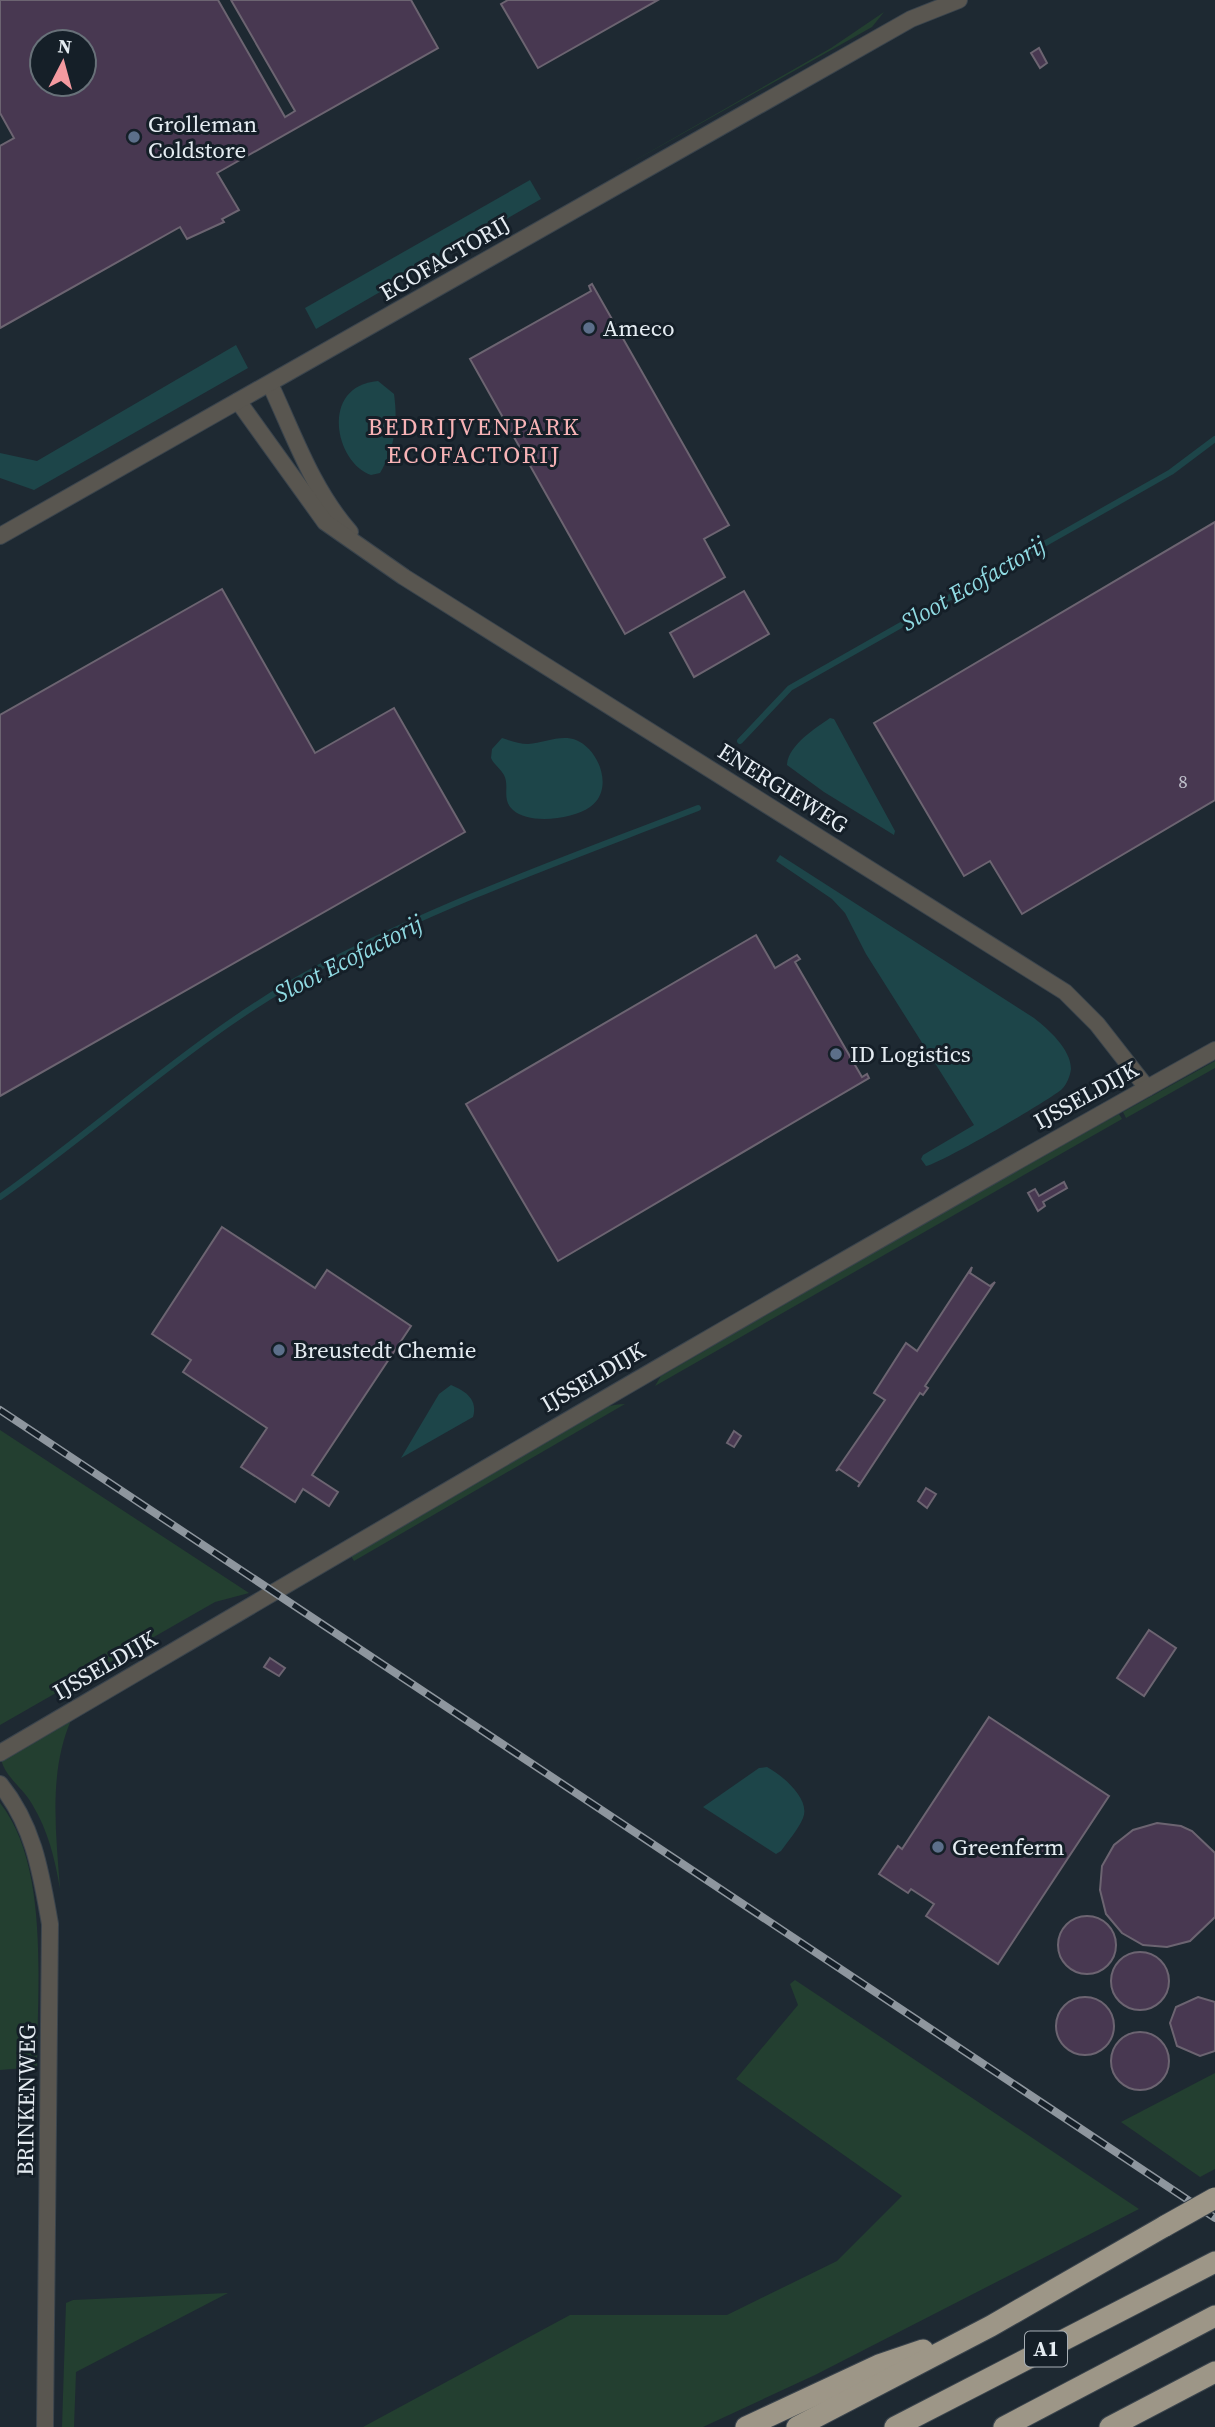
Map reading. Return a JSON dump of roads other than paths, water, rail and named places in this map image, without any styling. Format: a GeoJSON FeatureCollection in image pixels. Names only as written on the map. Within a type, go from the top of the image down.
{"type":"FeatureCollection","features":[{"type":"Feature","properties":{"kind":"highway","name":"A1"},"geometry":{"type":"LineString","coordinates":[[797,2427],[991,2326],[1215,2198]]}},
{"type":"Feature","properties":{"kind":"highway","name":"A1"},"geometry":{"type":"LineString","coordinates":[[895,2427],[1206,2267]]}},
{"type":"Feature","properties":{"kind":"highway","name":"A1"},"geometry":{"type":"LineString","coordinates":[[1004,2427],[1215,2316]]}},
{"type":"Feature","properties":{"kind":"highway","name":"A1"},"geometry":{"type":"LineString","coordinates":[[746,2427],[879,2365],[991,2326]]}},
{"type":"Feature","properties":{"kind":"highway"},"geometry":{"type":"LineString","coordinates":[[1110,2427],[1215,2372]]}},
{"type":"Feature","properties":{"kind":"street","name":"ECOFACTORIJ"},"geometry":{"type":"LineString","coordinates":[[911,19],[933,0]]}},
{"type":"Feature","properties":{"kind":"street","name":"ECOFACTORIJ"},"geometry":{"type":"LineString","coordinates":[[0,536],[911,19],[959,0]]}},
{"type":"Feature","properties":{"kind":"street","name":"ENERGIEWEG"},"geometry":{"type":"LineString","coordinates":[[270,384],[328,507],[370,554]]}},
{"type":"Feature","properties":{"kind":"street","name":"ENERGIEWEG"},"geometry":{"type":"LineString","coordinates":[[238,401],[325,522],[370,554],[1065,992],[1097,1024],[1147,1088]]}},
{"type":"Feature","properties":{"kind":"street","name":"IJSSELDIJK"},"geometry":{"type":"LineString","coordinates":[[0,1753],[944,1200],[1215,1050]]}},
{"type":"Feature","properties":{"kind":"street","name":"BRINKENWEG"},"geometry":{"type":"LineString","coordinates":[[0,1784],[22,1816],[38,1856],[50,1924],[45,2427]]}},
{"type":"Feature","properties":{"kind":"waterway","name":"Sloot Ecofactorij"},"geometry":{"type":"LineString","coordinates":[[740,741],[790,688],[1171,472],[1215,439]]}},
{"type":"Feature","properties":{"kind":"waterway","name":"Sloot Ecofactorij"},"geometry":{"type":"LineString","coordinates":[[0,1197],[197,1046],[279,991],[322,966],[460,901],[698,808]]}},
{"type":"Feature","properties":{"kind":"railway"},"geometry":{"type":"LineString","coordinates":[[0,1410],[1215,2218]]}},
{"type":"Feature","properties":{"kind":"place","name":"Grolleman Coldstore"},"geometry":{"type":"Point","coordinates":[134,137]}},
{"type":"Feature","properties":{"kind":"place","name":"Ameco"},"geometry":{"type":"Point","coordinates":[589,328]}},
{"type":"Feature","properties":{"kind":"place","name":"ID Logistics"},"geometry":{"type":"Point","coordinates":[836,1054]}},
{"type":"Feature","properties":{"kind":"place","name":"Breustedt Chemie"},"geometry":{"type":"Point","coordinates":[279,1350]}},
{"type":"Feature","properties":{"kind":"place","name":"Greenferm"},"geometry":{"type":"Point","coordinates":[938,1847]}},
{"type":"Feature","properties":{"kind":"district","name":"BEDRIJVENPARK ECOFACTORIJ"},"geometry":{"type":"Point","coordinates":[474,441]}}]}
